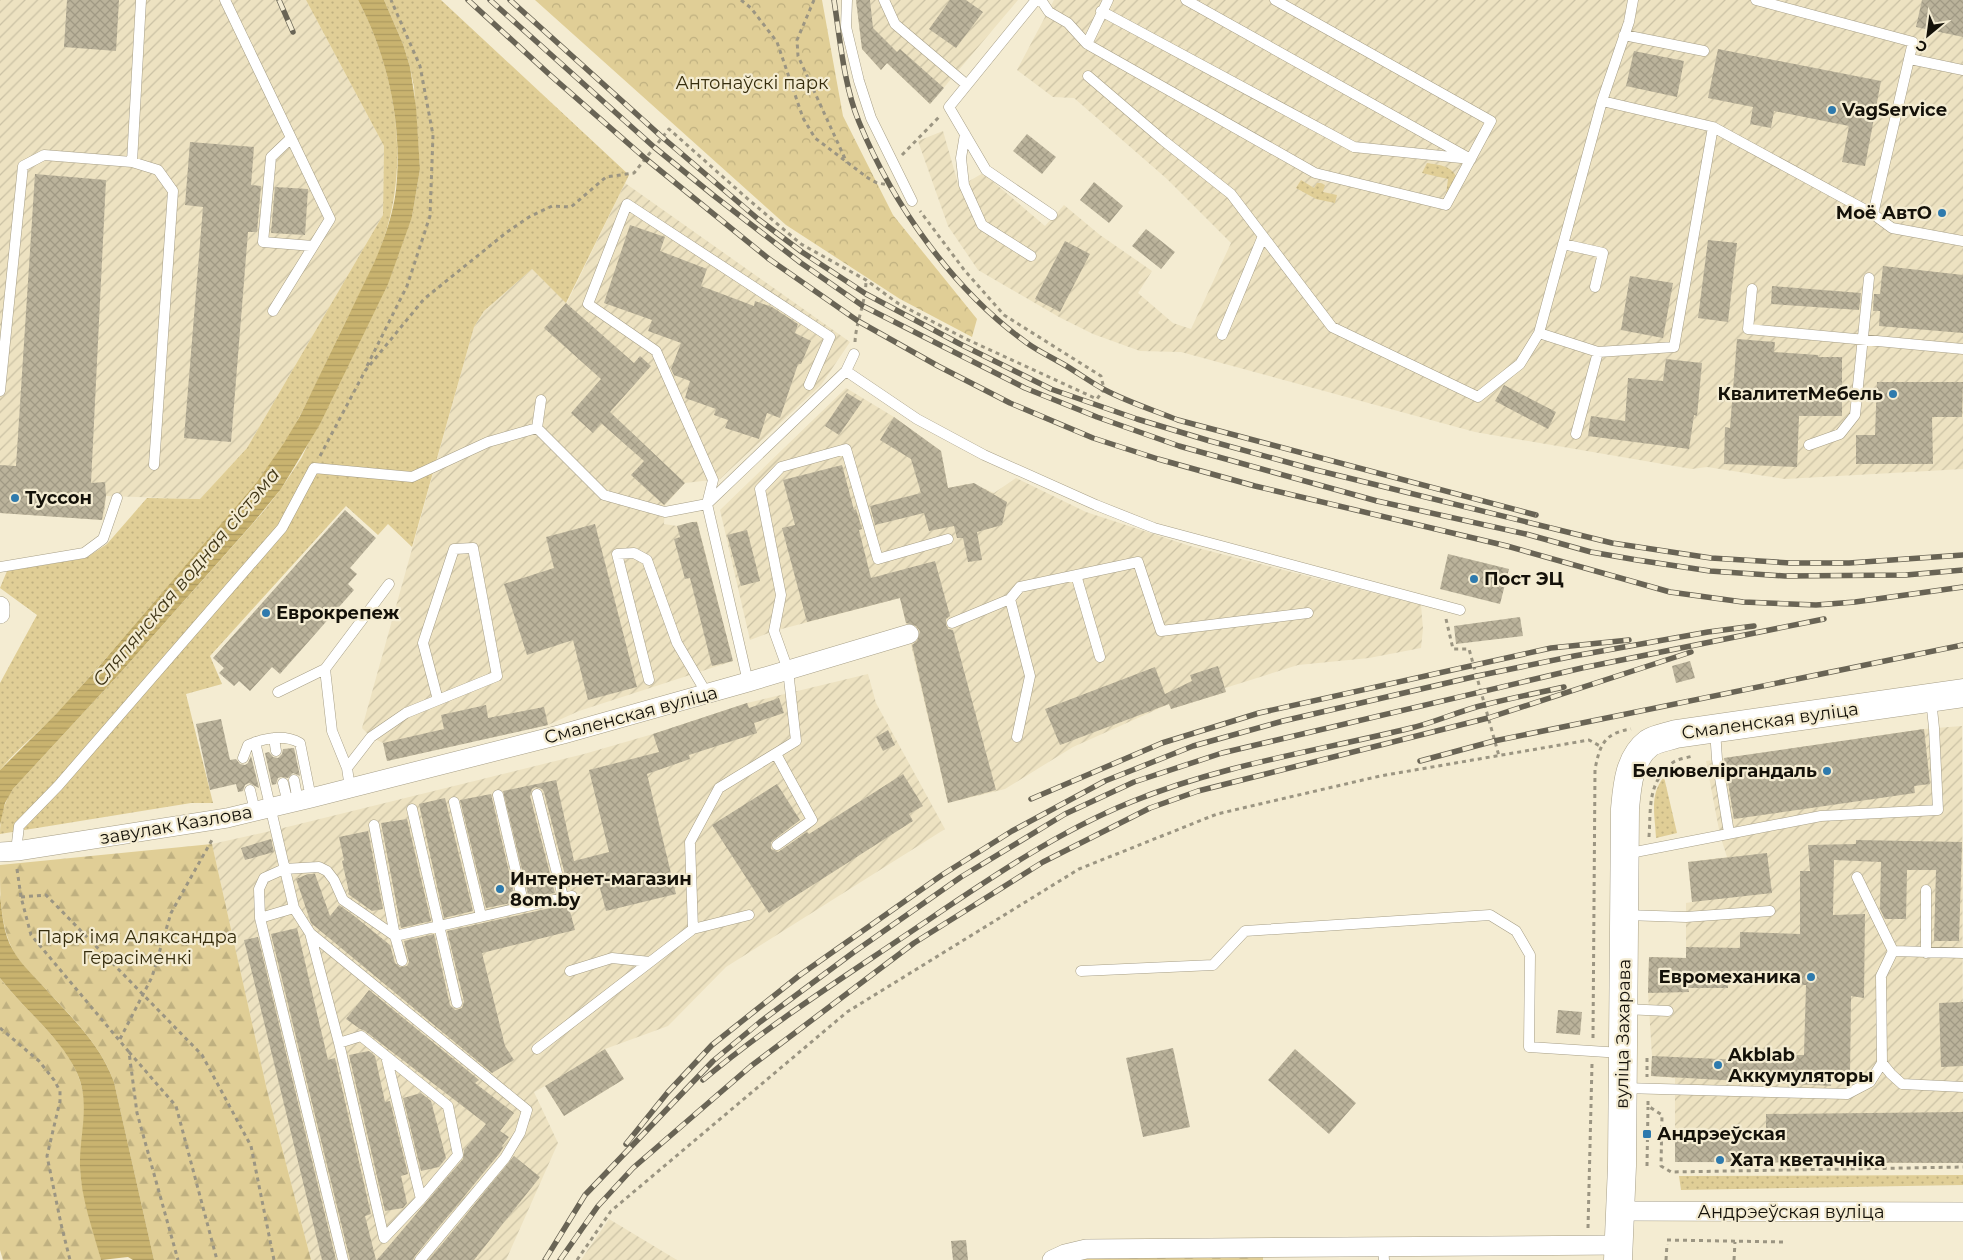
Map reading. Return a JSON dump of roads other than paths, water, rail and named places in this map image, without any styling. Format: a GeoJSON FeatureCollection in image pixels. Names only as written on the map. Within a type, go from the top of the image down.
{"type":"FeatureCollection","features":[{"type":"Feature","properties":{"kind":"main road","name":"Смаленская вуліца"},"geometry":{"type":"LineString","coordinates":[[1625,808],[1629,774],[1640,753],[1649,743],[1676,734],[1716,739],[1963,693]]}},
{"type":"Feature","properties":{"kind":"main road","name":"вуліца Захарава"},"geometry":{"type":"LineString","coordinates":[[1618,1252],[1620,1211],[1635,1089],[1623,1053],[1624,916],[1636,852],[1625,808]]}},
{"type":"Feature","properties":{"kind":"street"},"geometry":{"type":"LineString","coordinates":[[0,606],[0,614]]}},
{"type":"Feature","properties":{"kind":"street","name":"Смаленская вуліца"},"geometry":{"type":"LineString","coordinates":[[350,788],[562,734],[707,694],[909,634]]}},
{"type":"Feature","properties":{"kind":"street","name":"завулак Казлова"},"geometry":{"type":"LineString","coordinates":[[8,851],[227,818],[350,788]]}},
{"type":"Feature","properties":{"kind":"street","name":"Андрэеўская вуліца"},"geometry":{"type":"LineString","coordinates":[[1620,1211],[1963,1212]]}},
{"type":"Feature","properties":{"kind":"street"},"geometry":{"type":"LineString","coordinates":[[1052,1260],[1064,1254],[1086,1249],[1273,1254],[1618,1252]]}},
{"type":"Feature","properties":{"kind":"lane"},"geometry":{"type":"LineString","coordinates":[[132,162],[141,0]]}},
{"type":"Feature","properties":{"kind":"lane"},"geometry":{"type":"LineString","coordinates":[[226,0],[330,219],[273,311]]}},
{"type":"Feature","properties":{"kind":"lane"},"geometry":{"type":"LineString","coordinates":[[847,0],[846,27],[859,81],[871,118],[912,201]]}},
{"type":"Feature","properties":{"kind":"lane"},"geometry":{"type":"LineString","coordinates":[[884,0],[895,24],[966,85]]}},
{"type":"Feature","properties":{"kind":"lane"},"geometry":{"type":"LineString","coordinates":[[1036,0],[949,106],[986,170],[1052,215]]}},
{"type":"Feature","properties":{"kind":"lane"},"geometry":{"type":"LineString","coordinates":[[1041,0],[1049,12],[1068,23],[1087,44],[1315,173],[1446,205],[1491,121],[1275,0]]}},
{"type":"Feature","properties":{"kind":"lane"},"geometry":{"type":"LineString","coordinates":[[1087,44],[1108,0]]}},
{"type":"Feature","properties":{"kind":"lane"},"geometry":{"type":"LineString","coordinates":[[1186,0],[1471,159]]}},
{"type":"Feature","properties":{"kind":"lane"},"geometry":{"type":"LineString","coordinates":[[1756,0],[1913,42],[1873,214]]}},
{"type":"Feature","properties":{"kind":"lane"},"geometry":{"type":"LineString","coordinates":[[1088,76],[1164,141],[1231,194],[1332,327],[1478,397],[1520,364],[1539,333],[1602,100],[1635,1]]}},
{"type":"Feature","properties":{"kind":"lane"},"geometry":{"type":"LineString","coordinates":[[1102,11],[1354,147],[1471,159]]}},
{"type":"Feature","properties":{"kind":"lane"},"geometry":{"type":"LineString","coordinates":[[1624,35],[1704,51]]}},
{"type":"Feature","properties":{"kind":"lane"},"geometry":{"type":"LineString","coordinates":[[1910,59],[1963,70]]}},
{"type":"Feature","properties":{"kind":"lane"},"geometry":{"type":"LineString","coordinates":[[1602,100],[1713,127],[1873,214],[1892,228],[1963,240]]}},
{"type":"Feature","properties":{"kind":"lane"},"geometry":{"type":"LineString","coordinates":[[1539,333],[1598,352],[1674,347],[1713,127]]}},
{"type":"Feature","properties":{"kind":"lane"},"geometry":{"type":"LineString","coordinates":[[965,134],[961,158],[964,185],[982,225],[1031,256]]}},
{"type":"Feature","properties":{"kind":"lane"},"geometry":{"type":"LineString","coordinates":[[291,138],[270,157],[263,242],[313,246]]}},
{"type":"Feature","properties":{"kind":"lane"},"geometry":{"type":"LineString","coordinates":[[0,390],[23,166],[44,155],[132,162],[158,170],[173,190],[154,465]]}},
{"type":"Feature","properties":{"kind":"lane"},"geometry":{"type":"LineString","coordinates":[[748,682],[707,504],[713,480],[656,351],[588,304],[627,204],[830,337],[809,385]]}},
{"type":"Feature","properties":{"kind":"lane"},"geometry":{"type":"LineString","coordinates":[[1222,335],[1263,236]]}},
{"type":"Feature","properties":{"kind":"lane"},"geometry":{"type":"LineString","coordinates":[[1563,244],[1603,253],[1595,287]]}},
{"type":"Feature","properties":{"kind":"lane"},"geometry":{"type":"LineString","coordinates":[[1809,445],[1840,434],[1855,416],[1869,278]]}},
{"type":"Feature","properties":{"kind":"lane"},"geometry":{"type":"LineString","coordinates":[[1752,289],[1748,329],[1963,349]]}},
{"type":"Feature","properties":{"kind":"lane"},"geometry":{"type":"LineString","coordinates":[[1576,434],[1598,352]]}},
{"type":"Feature","properties":{"kind":"lane"},"geometry":{"type":"LineString","coordinates":[[537,428],[604,495],[665,512],[707,504],[846,371],[854,354]]}},
{"type":"Feature","properties":{"kind":"lane"},"geometry":{"type":"LineString","coordinates":[[846,371],[917,419],[984,455],[1154,528],[1460,610]]}},
{"type":"Feature","properties":{"kind":"lane"},"geometry":{"type":"LineString","coordinates":[[537,428],[541,400]]}},
{"type":"Feature","properties":{"kind":"lane"},"geometry":{"type":"LineString","coordinates":[[8,851],[19,826],[58,786],[282,528],[314,468],[412,477],[488,442],[537,428]]}},
{"type":"Feature","properties":{"kind":"lane"},"geometry":{"type":"LineString","coordinates":[[693,929],[690,842],[719,788],[796,741],[788,670],[774,631],[782,595],[760,489],[781,467],[846,449],[878,559],[948,539]]}},
{"type":"Feature","properties":{"kind":"lane"},"geometry":{"type":"LineString","coordinates":[[0,568],[84,552],[102,539],[117,498]]}},
{"type":"Feature","properties":{"kind":"lane"},"geometry":{"type":"LineString","coordinates":[[347,768],[371,737],[406,713],[438,700],[497,676],[473,548],[454,549],[423,643],[438,700]]}},
{"type":"Feature","properties":{"kind":"lane"},"geometry":{"type":"LineString","coordinates":[[649,680],[617,554],[634,553],[646,560],[676,643],[707,694]]}},
{"type":"Feature","properties":{"kind":"lane"},"geometry":{"type":"LineString","coordinates":[[952,623],[1010,599],[1020,587],[1138,562],[1161,631],[1308,613]]}},
{"type":"Feature","properties":{"kind":"lane"},"geometry":{"type":"LineString","coordinates":[[1076,575],[1100,656]]}},
{"type":"Feature","properties":{"kind":"lane"},"geometry":{"type":"LineString","coordinates":[[278,692],[325,669],[389,584]]}},
{"type":"Feature","properties":{"kind":"lane"},"geometry":{"type":"LineString","coordinates":[[1010,599],[1030,676],[1017,737]]}},
{"type":"Feature","properties":{"kind":"lane"},"geometry":{"type":"LineString","coordinates":[[325,669],[332,732],[347,768],[350,788]]}},
{"type":"Feature","properties":{"kind":"lane"},"geometry":{"type":"LineString","coordinates":[[1636,852],[1821,816],[1938,810],[1931,698]]}},
{"type":"Feature","properties":{"kind":"lane"},"geometry":{"type":"LineString","coordinates":[[279,737],[282,750]]}},
{"type":"Feature","properties":{"kind":"lane"},"geometry":{"type":"LineString","coordinates":[[244,758],[248,745],[255,742],[279,737],[300,743],[299,801]]}},
{"type":"Feature","properties":{"kind":"lane"},"geometry":{"type":"LineString","coordinates":[[1716,739],[1729,833]]}},
{"type":"Feature","properties":{"kind":"lane"},"geometry":{"type":"LineString","coordinates":[[255,742],[262,810]]}},
{"type":"Feature","properties":{"kind":"lane"},"geometry":{"type":"LineString","coordinates":[[776,754],[812,820],[777,845]]}},
{"type":"Feature","properties":{"kind":"lane"},"geometry":{"type":"LineString","coordinates":[[289,782],[299,801]]}},
{"type":"Feature","properties":{"kind":"lane"},"geometry":{"type":"LineString","coordinates":[[250,790],[262,810],[284,868],[294,908],[310,933],[527,1110],[520,1133],[505,1158],[420,1260]]}},
{"type":"Feature","properties":{"kind":"lane"},"geometry":{"type":"LineString","coordinates":[[343,1260],[260,918],[259,889],[264,878],[284,868],[319,866],[327,871],[334,880],[344,900],[395,936],[568,897],[537,794]]}},
{"type":"Feature","properties":{"kind":"lane"},"geometry":{"type":"LineString","coordinates":[[498,795],[524,906]]}},
{"type":"Feature","properties":{"kind":"lane"},"geometry":{"type":"LineString","coordinates":[[454,802],[481,916]]}},
{"type":"Feature","properties":{"kind":"lane"},"geometry":{"type":"LineString","coordinates":[[412,809],[457,1003]]}},
{"type":"Feature","properties":{"kind":"lane"},"geometry":{"type":"LineString","coordinates":[[374,825],[395,936],[402,961]]}},
{"type":"Feature","properties":{"kind":"lane"},"geometry":{"type":"LineString","coordinates":[[1857,877],[1893,951]]}},
{"type":"Feature","properties":{"kind":"lane"},"geometry":{"type":"LineString","coordinates":[[1926,890],[1926,952]]}},
{"type":"Feature","properties":{"kind":"lane"},"geometry":{"type":"LineString","coordinates":[[260,918],[294,908]]}},
{"type":"Feature","properties":{"kind":"lane"},"geometry":{"type":"LineString","coordinates":[[1624,916],[1686,917],[1770,911]]}},
{"type":"Feature","properties":{"kind":"lane"},"geometry":{"type":"LineString","coordinates":[[537,1050],[693,929],[749,915]]}},
{"type":"Feature","properties":{"kind":"lane"},"geometry":{"type":"LineString","coordinates":[[1081,971],[1213,965],[1245,931],[1490,916],[1516,931],[1530,955],[1529,1047],[1623,1053]]}},
{"type":"Feature","properties":{"kind":"lane"},"geometry":{"type":"LineString","coordinates":[[310,933],[384,1238],[421,1199],[458,1155],[448,1106],[362,1036],[338,1043]]}},
{"type":"Feature","properties":{"kind":"lane"},"geometry":{"type":"LineString","coordinates":[[1893,951],[1963,953]]}},
{"type":"Feature","properties":{"kind":"lane"},"geometry":{"type":"LineString","coordinates":[[1635,1089],[1847,1094],[1870,1082],[1882,1063],[1881,976],[1893,951]]}},
{"type":"Feature","properties":{"kind":"lane"},"geometry":{"type":"LineString","coordinates":[[570,971],[612,958],[650,962]]}},
{"type":"Feature","properties":{"kind":"lane"},"geometry":{"type":"LineString","coordinates":[[1623,1009],[1668,1010]]}},
{"type":"Feature","properties":{"kind":"lane"},"geometry":{"type":"LineString","coordinates":[[386,1056],[421,1199]]}},
{"type":"Feature","properties":{"kind":"lane"},"geometry":{"type":"LineString","coordinates":[[1882,1063],[1902,1084],[1963,1087]]}},
{"type":"Feature","properties":{"kind":"water","name":"Сляпянская водная сістэма"},"geometry":{"type":"Polygon","coordinates":[[[358,0],[384,0],[403,44],[410,67],[416,107],[420,169],[412,217],[388,284],[320,424],[281,489],[122,671],[13,789],[5,803],[0,825],[0,770],[56,714],[95,671],[257,482],[300,416],[374,263],[388,227],[395,199],[398,166],[397,141],[395,116],[385,68],[369,22],[358,0]]]}},
{"type":"Feature","properties":{"kind":"water"},"geometry":{"type":"Polygon","coordinates":[[[0,894],[5,930],[16,955],[92,1042],[101,1055],[114,1082],[154,1260],[133,1260],[128,1257],[101,1260],[88,1214],[81,1179],[80,1155],[84,1108],[81,1084],[70,1060],[61,1047],[0,978],[0,894]]]}},
{"type":"Feature","properties":{"kind":"railway"},"geometry":{"type":"LineString","coordinates":[[279,0],[293,32]]}},
{"type":"Feature","properties":{"kind":"railway"},"geometry":{"type":"LineString","coordinates":[[468,0],[646,159],[769,259],[858,321],[938,366],[1010,403],[1093,438],[1158,459],[1255,486],[1507,546],[1670,592],[1743,602],[1816,605],[1855,602],[1963,587]]}},
{"type":"Feature","properties":{"kind":"railway"},"geometry":{"type":"LineString","coordinates":[[490,0],[654,147],[801,263],[863,306],[1025,388],[1097,417],[1179,446],[1377,501],[1526,534],[1591,552],[1710,571],[1785,576],[1906,575],[1963,570]]}},
{"type":"Feature","properties":{"kind":"railway"},"geometry":{"type":"LineString","coordinates":[[510,0],[662,137],[758,219],[802,252],[866,294],[960,344],[1051,389],[1137,419],[1210,441],[1312,469],[1612,543],[1711,558],[1790,563],[1849,563],[1963,555]]}},
{"type":"Feature","properties":{"kind":"railway"},"geometry":{"type":"LineString","coordinates":[[834,0],[843,62],[854,108],[873,153],[889,184],[928,244],[951,272],[1000,322],[1027,343],[1105,390],[1178,420],[1536,515]]}},
{"type":"Feature","properties":{"kind":"railway"},"geometry":{"type":"LineString","coordinates":[[545,1260],[585,1195],[713,1061],[760,1022],[854,952],[961,877],[1065,814],[1134,782],[1222,753],[1582,668],[1824,619]]}},
{"type":"Feature","properties":{"kind":"railway"},"geometry":{"type":"LineString","coordinates":[[626,1144],[668,1092],[712,1045],[800,975],[942,875],[1012,831],[1105,781],[1193,746],[1283,721],[1477,676],[1574,656],[1708,632],[1754,626]]}},
{"type":"Feature","properties":{"kind":"railway"},"geometry":{"type":"LineString","coordinates":[[1031,799],[1162,743],[1259,713],[1551,648],[1629,640]]}},
{"type":"Feature","properties":{"kind":"railway"},"geometry":{"type":"LineString","coordinates":[[1420,761],[1494,741],[1963,645]]}},
{"type":"Feature","properties":{"kind":"railway"},"geometry":{"type":"LineString","coordinates":[[560,1260],[598,1206],[633,1168],[751,1066],[914,943],[1043,862],[1150,808],[1198,791],[1488,718],[1691,652]]}},
{"type":"Feature","properties":{"kind":"railway"},"geometry":{"type":"LineString","coordinates":[[703,1080],[826,988],[958,900],[1043,846],[1101,815],[1165,789],[1234,768],[1411,728],[1475,707],[1564,687]]}},
{"type":"Feature","properties":{"kind":"place","name":"VagService"},"geometry":{"type":"Point","coordinates":[1832,110]}},
{"type":"Feature","properties":{"kind":"place","name":"Моё АвтО"},"geometry":{"type":"Point","coordinates":[1942,213]}},
{"type":"Feature","properties":{"kind":"place","name":"КвалитетМебель"},"geometry":{"type":"Point","coordinates":[1893,394]}},
{"type":"Feature","properties":{"kind":"place","name":"Туссон"},"geometry":{"type":"Point","coordinates":[15,498]}},
{"type":"Feature","properties":{"kind":"place","name":"Пост ЭЦ"},"geometry":{"type":"Point","coordinates":[1474,579]}},
{"type":"Feature","properties":{"kind":"place","name":"Еврокрепеж"},"geometry":{"type":"Point","coordinates":[266,613]}},
{"type":"Feature","properties":{"kind":"place","name":"Белювеліргандаль"},"geometry":{"type":"Point","coordinates":[1827,771]}},
{"type":"Feature","properties":{"kind":"place","name":"Интернет-магазин 8om.by"},"geometry":{"type":"Point","coordinates":[500,889]}},
{"type":"Feature","properties":{"kind":"place","name":"Евромеханика"},"geometry":{"type":"Point","coordinates":[1811,977]}},
{"type":"Feature","properties":{"kind":"place","name":"Akblab Аккумуляторы"},"geometry":{"type":"Point","coordinates":[1718,1065]}},
{"type":"Feature","properties":{"kind":"place","name":"Андрэеўская"},"geometry":{"type":"Point","coordinates":[1647,1134]}},
{"type":"Feature","properties":{"kind":"place","name":"Хата кветачніка"},"geometry":{"type":"Point","coordinates":[1720,1160]}},
{"type":"Feature","properties":{"kind":"park label","name":"Антонаўскі парк"},"geometry":{"type":"Point","coordinates":[752,83]}},
{"type":"Feature","properties":{"kind":"park label","name":"Парк імя Аляксандра Герасіменкі"},"geometry":{"type":"Point","coordinates":[137,948]}}]}
